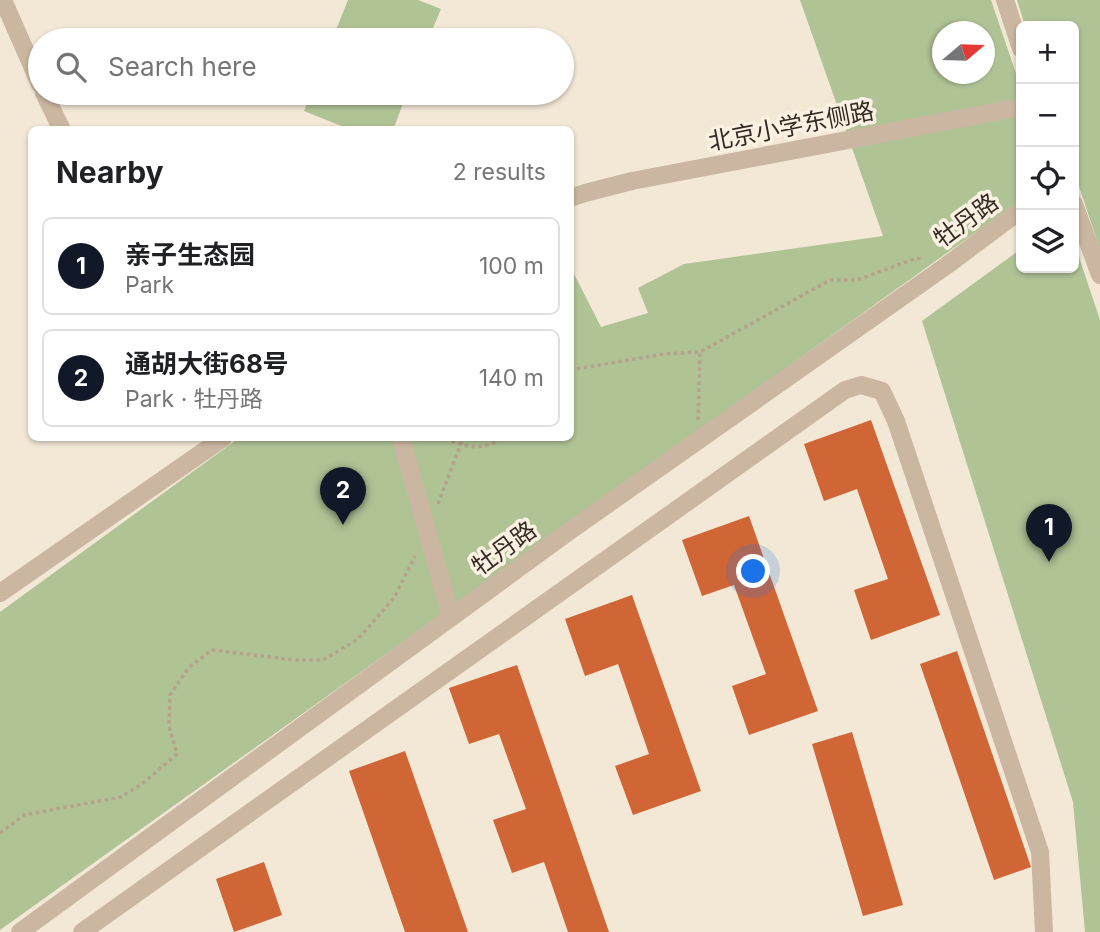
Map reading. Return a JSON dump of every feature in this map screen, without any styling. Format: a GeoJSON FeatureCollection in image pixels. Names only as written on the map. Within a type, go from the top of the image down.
{"type":"FeatureCollection","features":[{"type":"Feature","properties":{"kind":"street"},"geometry":{"type":"LineString","coordinates":[[3,0],[28,57]]}},
{"type":"Feature","properties":{"kind":"street"},"geometry":{"type":"LineString","coordinates":[[1004,0],[1016,35]]}},
{"type":"Feature","properties":{"kind":"street"},"geometry":{"type":"LineString","coordinates":[[50,105],[60,126]]}},
{"type":"Feature","properties":{"kind":"street","name":"北京小学东侧路"},"geometry":{"type":"LineString","coordinates":[[574,197],[632,181],[1016,108]]}},
{"type":"Feature","properties":{"kind":"street"},"geometry":{"type":"LineString","coordinates":[[1076,210],[1100,275]]}},
{"type":"Feature","properties":{"kind":"street","name":"牡丹路"},"geometry":{"type":"LineString","coordinates":[[20,932],[452,616],[1016,214]]}},
{"type":"Feature","properties":{"kind":"street"},"geometry":{"type":"LineString","coordinates":[[82,932],[845,390],[861,385],[882,391],[896,421],[1027,812],[1040,852],[1044,932]]}},
{"type":"Feature","properties":{"kind":"street"},"geometry":{"type":"LineString","coordinates":[[0,593],[219,441]]}},
{"type":"Feature","properties":{"kind":"street"},"geometry":{"type":"LineString","coordinates":[[402,441],[452,616]]}},
{"type":"Feature","properties":{"kind":"path"},"geometry":{"type":"LineString","coordinates":[[574,369],[664,354],[701,352],[830,280],[857,279],[917,258],[946,266]]}},
{"type":"Feature","properties":{"kind":"path"},"geometry":{"type":"LineString","coordinates":[[697,440],[701,352]]}},
{"type":"Feature","properties":{"kind":"path"},"geometry":{"type":"LineString","coordinates":[[452,441],[477,447],[498,441]]}},
{"type":"Feature","properties":{"kind":"path"},"geometry":{"type":"LineString","coordinates":[[0,833],[24,815],[121,797],[142,784],[168,762],[177,754],[169,727],[170,695],[189,667],[212,650],[294,660],[323,660],[358,639],[394,598],[428,530],[462,441]]}},
{"type":"Feature","properties":{"kind":"green space"},"geometry":{"type":"Polygon","coordinates":[[[348,0],[418,0],[441,9],[433,28],[337,28],[348,0]]]}},
{"type":"Feature","properties":{"kind":"green space"},"geometry":{"type":"Polygon","coordinates":[[[800,0],[991,0],[1016,73],[1016,204],[0,930],[0,612],[235,441],[574,441],[574,274],[601,327],[648,313],[638,288],[684,264],[883,236],[800,0]]]}},
{"type":"Feature","properties":{"kind":"green space"},"geometry":{"type":"Polygon","coordinates":[[[1017,0],[1100,0],[1100,250],[1079,186],[1079,21],[1023,21],[1017,0]]]}},
{"type":"Feature","properties":{"kind":"green space"},"geometry":{"type":"Polygon","coordinates":[[[306,105],[402,105],[395,126],[342,126],[304,111],[306,105]]]}},
{"type":"Feature","properties":{"kind":"green space"},"geometry":{"type":"Polygon","coordinates":[[[1016,253],[1016,273],[1079,273],[1079,257],[1100,320],[1100,932],[1085,932],[1073,802],[922,321],[1016,253]]]}},
{"type":"Feature","properties":{"kind":"building"},"geometry":{"type":"Polygon","coordinates":[[[871,420],[940,615],[871,640],[854,590],[888,579],[857,489],[824,501],[804,444],[871,420]]]}},
{"type":"Feature","properties":{"kind":"building"},"geometry":{"type":"Polygon","coordinates":[[[749,516],[818,711],[749,735],[732,686],[766,674],[734,585],[702,596],[682,540],[749,516]]]}},
{"type":"Feature","properties":{"kind":"building"},"geometry":{"type":"Polygon","coordinates":[[[632,595],[701,791],[633,815],[615,766],[649,754],[618,664],[585,676],[565,619],[632,595]]]}},
{"type":"Feature","properties":{"kind":"building"},"geometry":{"type":"Polygon","coordinates":[[[957,651],[1031,867],[994,880],[920,664],[957,651]]]}},
{"type":"Feature","properties":{"kind":"building"},"geometry":{"type":"Polygon","coordinates":[[[517,665],[609,932],[568,932],[544,862],[512,873],[493,820],[526,809],[499,734],[469,744],[449,688],[517,665]]]}},
{"type":"Feature","properties":{"kind":"building"},"geometry":{"type":"Polygon","coordinates":[[[852,732],[903,905],[863,916],[812,744],[852,732]]]}},
{"type":"Feature","properties":{"kind":"building"},"geometry":{"type":"Polygon","coordinates":[[[405,751],[468,932],[405,932],[349,771],[405,751]]]}},
{"type":"Feature","properties":{"kind":"building"},"geometry":{"type":"Polygon","coordinates":[[[264,862],[282,915],[234,932],[216,879],[264,862]]]}},
{"type":"Feature","properties":{"kind":"place","name":"通胡大街68号"},"geometry":{"type":"Point","coordinates":[343,525]}},
{"type":"Feature","properties":{"kind":"place","name":"亲子生态园"},"geometry":{"type":"Point","coordinates":[1049,562]}}]}
